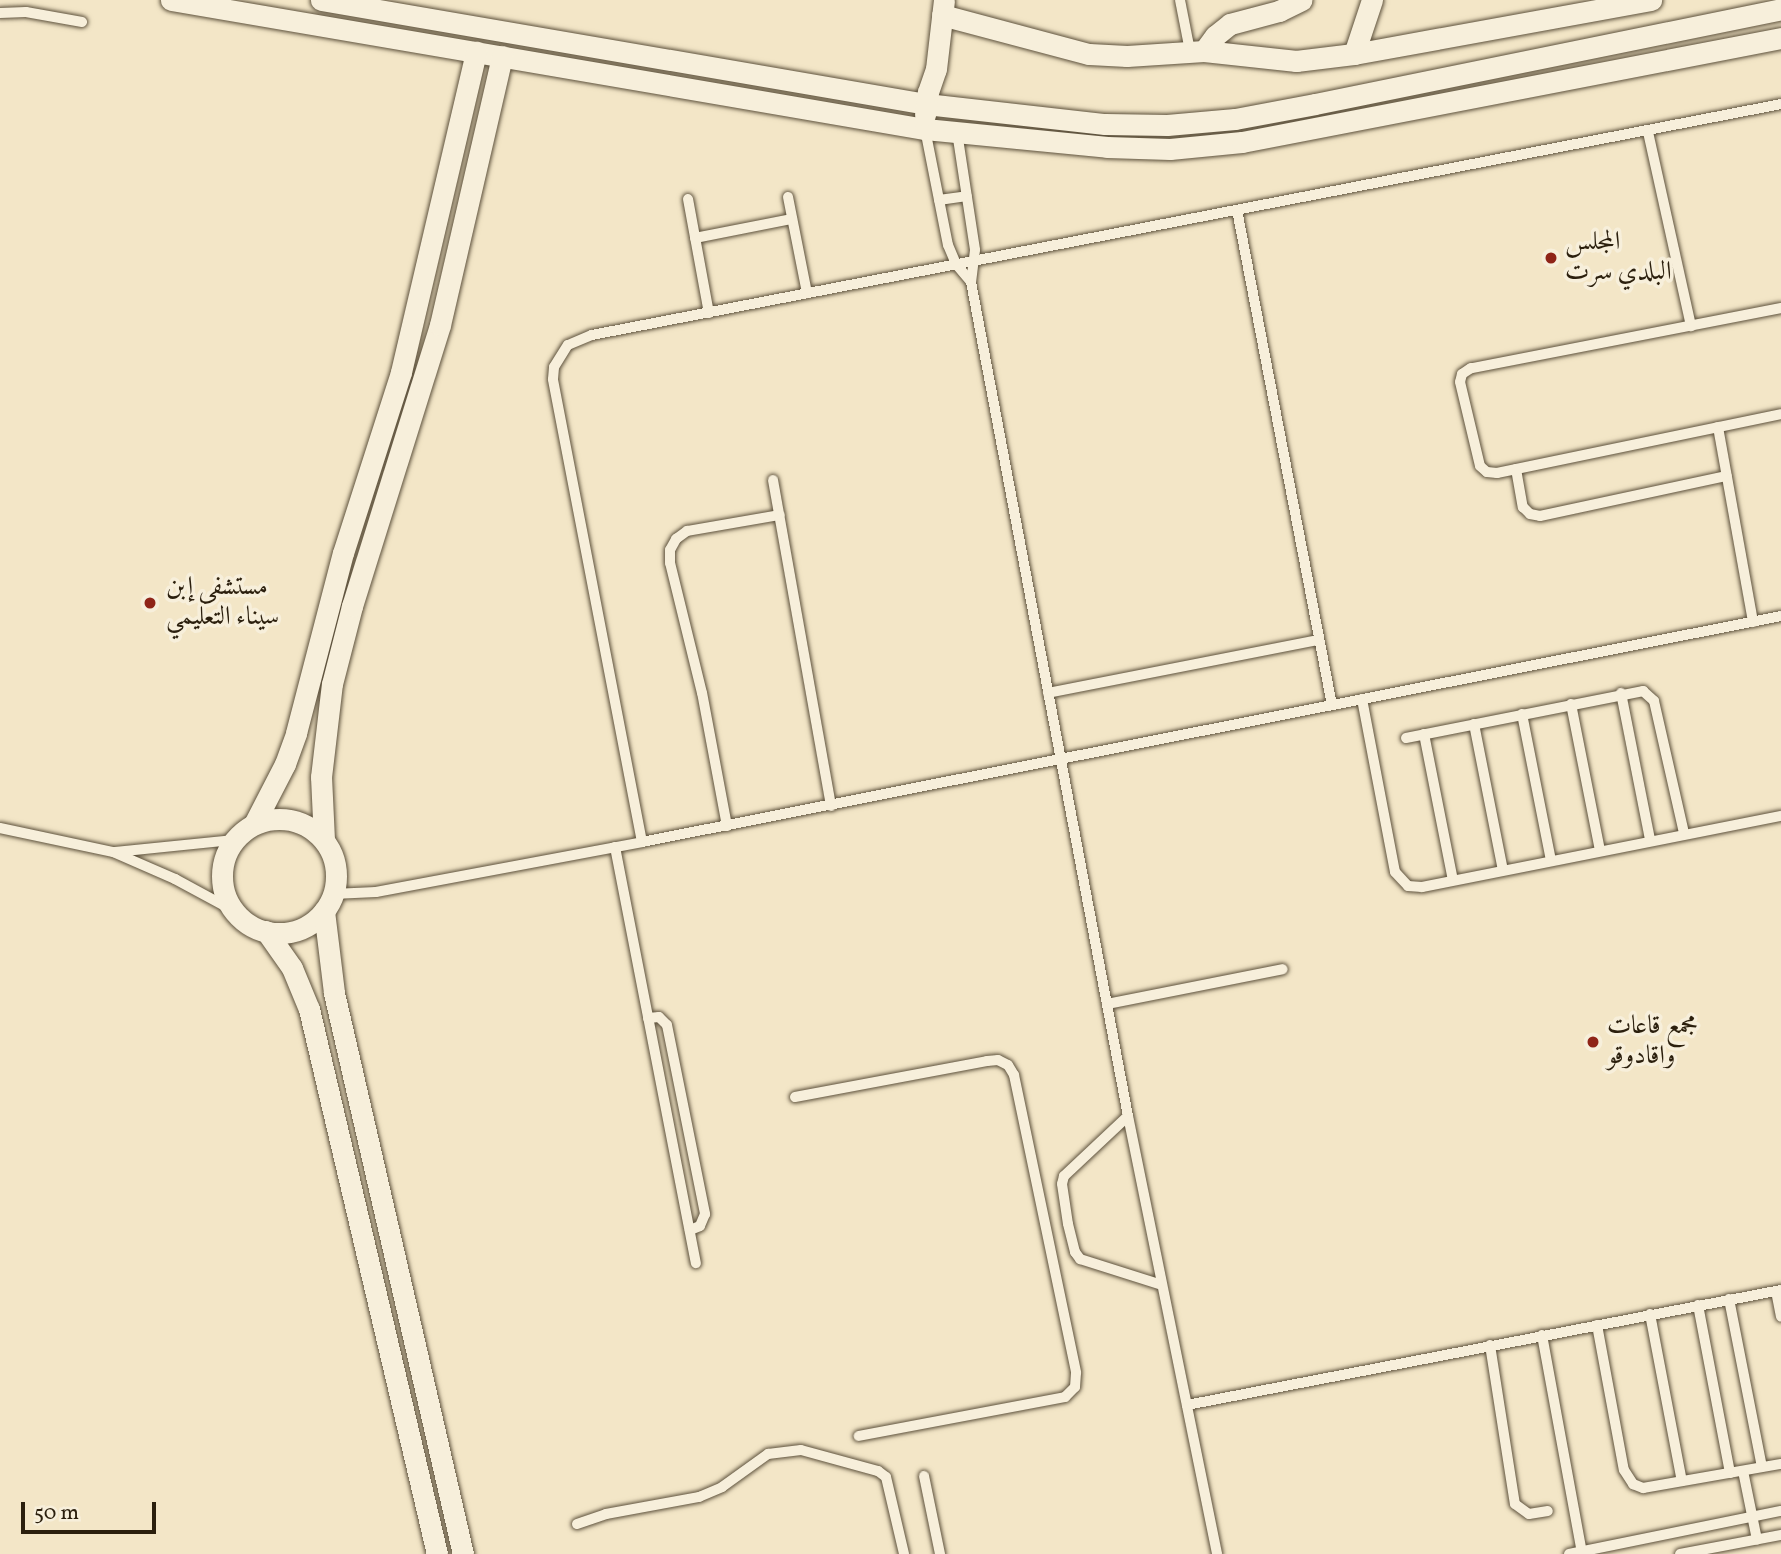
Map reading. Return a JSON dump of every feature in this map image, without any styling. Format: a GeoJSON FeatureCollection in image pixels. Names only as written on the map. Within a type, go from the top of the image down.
{"type":"FeatureCollection","features":[{"type":"Feature","properties":{"kind":"street"},"geometry":{"type":"LineString","coordinates":[[171,0],[926,129],[1107,147],[1170,149],[1242,142],[1781,38]]}},
{"type":"Feature","properties":{"kind":"street"},"geometry":{"type":"LineString","coordinates":[[321,0],[926,104],[1105,124],[1167,125],[1235,119],[1781,9]]}},
{"type":"Feature","properties":{"kind":"street"},"geometry":{"type":"LineString","coordinates":[[1197,51],[1230,24],[1279,11],[1302,0]]}},
{"type":"Feature","properties":{"kind":"street"},"geometry":{"type":"LineString","coordinates":[[1354,54],[1372,0]]}},
{"type":"Feature","properties":{"kind":"street"},"geometry":{"type":"LineString","coordinates":[[926,129],[926,104],[936,69],[943,8],[1089,54],[1127,56],[1197,51],[1296,61],[1354,54],[1640,2]]}},
{"type":"Feature","properties":{"kind":"street"},"geometry":{"type":"LineString","coordinates":[[329,902],[315,920],[292,931],[267,931],[254,927],[234,911],[228,900],[222,876],[228,851],[234,840],[254,824],[275,785],[296,733],[343,553],[401,372],[476,52]]}},
{"type":"Feature","properties":{"kind":"street"},"geometry":{"type":"LineString","coordinates":[[463,1554],[334,993],[329,902],[336,872],[324,840],[323,746],[332,684],[352,606],[440,325],[502,57]]}},
{"type":"Feature","properties":{"kind":"street"},"geometry":{"type":"LineString","coordinates":[[936,69],[953,107],[957,132]]}},
{"type":"Feature","properties":{"kind":"street"},"geometry":{"type":"LineString","coordinates":[[254,824],[279,818],[292,820],[304,824],[324,840]]}},
{"type":"Feature","properties":{"kind":"street"},"geometry":{"type":"LineString","coordinates":[[267,931],[292,968],[309,1009],[438,1554]]}},
{"type":"Feature","properties":{"kind":"lane"},"geometry":{"type":"LineString","coordinates":[[1180,0],[1197,51]]}},
{"type":"Feature","properties":{"kind":"lane"},"geometry":{"type":"LineString","coordinates":[[0,13],[26,12],[82,22]]}},
{"type":"Feature","properties":{"kind":"lane"},"geometry":{"type":"LineString","coordinates":[[642,842],[555,392],[554,367],[568,345],[580,339],[807,293],[1648,132],[1781,104]]}},
{"type":"Feature","properties":{"kind":"lane"},"geometry":{"type":"LineString","coordinates":[[926,129],[948,245],[956,264],[971,282]]}},
{"type":"Feature","properties":{"kind":"lane"},"geometry":{"type":"LineString","coordinates":[[957,132],[975,260],[971,282],[1128,1116],[1217,1554]]}},
{"type":"Feature","properties":{"kind":"lane"},"geometry":{"type":"LineString","coordinates":[[1648,132],[1691,326]]}},
{"type":"Feature","properties":{"kind":"lane"},"geometry":{"type":"LineString","coordinates":[[939,200],[967,196]]}},
{"type":"Feature","properties":{"kind":"lane"},"geometry":{"type":"LineString","coordinates":[[788,197],[807,293]]}},
{"type":"Feature","properties":{"kind":"lane"},"geometry":{"type":"LineString","coordinates":[[688,199],[709,313]]}},
{"type":"Feature","properties":{"kind":"lane"},"geometry":{"type":"LineString","coordinates":[[1237,210],[1332,705]]}},
{"type":"Feature","properties":{"kind":"lane"},"geometry":{"type":"LineString","coordinates":[[695,238],[792,219]]}},
{"type":"Feature","properties":{"kind":"lane"},"geometry":{"type":"LineString","coordinates":[[1781,308],[1471,368],[1462,374],[1460,382],[1480,466],[1487,472],[1516,469],[1781,414]]}},
{"type":"Feature","properties":{"kind":"lane"},"geometry":{"type":"LineString","coordinates":[[1718,427],[1753,622]]}},
{"type":"Feature","properties":{"kind":"lane"},"geometry":{"type":"LineString","coordinates":[[1516,469],[1523,506],[1530,514],[1540,516],[1727,476]]}},
{"type":"Feature","properties":{"kind":"lane"},"geometry":{"type":"LineString","coordinates":[[773,480],[831,806]]}},
{"type":"Feature","properties":{"kind":"lane"},"geometry":{"type":"LineString","coordinates":[[727,826],[702,693],[670,563],[670,550],[676,539],[687,531],[780,515]]}},
{"type":"Feature","properties":{"kind":"lane"},"geometry":{"type":"LineString","coordinates":[[329,902],[1061,761],[1781,616]]}},
{"type":"Feature","properties":{"kind":"lane"},"geometry":{"type":"LineString","coordinates":[[1048,692],[1319,640]]}},
{"type":"Feature","properties":{"kind":"lane"},"geometry":{"type":"LineString","coordinates":[[1406,738],[1621,693],[1643,691],[1654,701],[1684,833]]}},
{"type":"Feature","properties":{"kind":"lane"},"geometry":{"type":"LineString","coordinates":[[1621,693],[1650,840]]}},
{"type":"Feature","properties":{"kind":"lane"},"geometry":{"type":"LineString","coordinates":[[1362,699],[1397,876],[1412,887],[1781,816]]}},
{"type":"Feature","properties":{"kind":"lane"},"geometry":{"type":"LineString","coordinates":[[1571,704],[1600,850]]}},
{"type":"Feature","properties":{"kind":"lane"},"geometry":{"type":"LineString","coordinates":[[1522,714],[1551,860]]}},
{"type":"Feature","properties":{"kind":"lane"},"geometry":{"type":"LineString","coordinates":[[1474,724],[1503,870]]}},
{"type":"Feature","properties":{"kind":"lane"},"geometry":{"type":"LineString","coordinates":[[1424,734],[1453,880]]}},
{"type":"Feature","properties":{"kind":"lane"},"geometry":{"type":"LineString","coordinates":[[0,828],[113,852],[175,879],[234,911]]}},
{"type":"Feature","properties":{"kind":"lane"},"geometry":{"type":"LineString","coordinates":[[113,852],[234,840]]}},
{"type":"Feature","properties":{"kind":"lane"},"geometry":{"type":"LineString","coordinates":[[615,847],[696,1263]]}},
{"type":"Feature","properties":{"kind":"lane"},"geometry":{"type":"LineString","coordinates":[[1107,1004],[1283,969]]}},
{"type":"Feature","properties":{"kind":"lane"},"geometry":{"type":"LineString","coordinates":[[649,1018],[659,1017],[667,1025],[704,1210],[703,1222],[690,1230]]}},
{"type":"Feature","properties":{"kind":"lane"},"geometry":{"type":"LineString","coordinates":[[795,1097],[986,1060],[1004,1062],[1014,1075],[1076,1373],[1073,1391],[1060,1398],[859,1436]]}},
{"type":"Feature","properties":{"kind":"lane"},"geometry":{"type":"LineString","coordinates":[[1128,1116],[1064,1176],[1062,1184],[1068,1224],[1075,1252],[1080,1259],[1162,1285]]}},
{"type":"Feature","properties":{"kind":"lane"},"geometry":{"type":"LineString","coordinates":[[1046,1228],[1068,1224]]}},
{"type":"Feature","properties":{"kind":"lane"},"geometry":{"type":"LineString","coordinates":[[1187,1405],[1778,1290],[1781,1317]]}},
{"type":"Feature","properties":{"kind":"lane"},"geometry":{"type":"LineString","coordinates":[[1729,1299],[1762,1467]]}},
{"type":"Feature","properties":{"kind":"lane"},"geometry":{"type":"LineString","coordinates":[[1698,1306],[1730,1473]]}},
{"type":"Feature","properties":{"kind":"lane"},"geometry":{"type":"LineString","coordinates":[[1650,1314],[1682,1481]]}},
{"type":"Feature","properties":{"kind":"lane"},"geometry":{"type":"LineString","coordinates":[[1597,1325],[1625,1476],[1633,1484],[1643,1488],[1781,1464]]}},
{"type":"Feature","properties":{"kind":"lane"},"geometry":{"type":"LineString","coordinates":[[1542,1335],[1582,1553]]}},
{"type":"Feature","properties":{"kind":"lane"},"geometry":{"type":"LineString","coordinates":[[1490,1345],[1513,1499],[1523,1512],[1548,1511]]}},
{"type":"Feature","properties":{"kind":"lane"},"geometry":{"type":"LineString","coordinates":[[577,1524],[606,1514],[699,1497],[722,1487],[768,1454],[801,1450],[878,1471],[886,1477],[904,1554]]}},
{"type":"Feature","properties":{"kind":"lane"},"geometry":{"type":"LineString","coordinates":[[1743,1471],[1757,1540]]}},
{"type":"Feature","properties":{"kind":"lane"},"geometry":{"type":"LineString","coordinates":[[924,1476],[940,1554]]}},
{"type":"Feature","properties":{"kind":"lane"},"geometry":{"type":"LineString","coordinates":[[1569,1554],[1781,1511]]}},
{"type":"Feature","properties":{"kind":"lane"},"geometry":{"type":"LineString","coordinates":[[1680,1554],[1781,1535]]}},
{"type":"Feature","properties":{"kind":"place","name":"المجلس البلدي سرت"},"geometry":{"type":"Point","coordinates":[1551,258]}},
{"type":"Feature","properties":{"kind":"place","name":"مستشفى إبن سيناء التعليمي"},"geometry":{"type":"Point","coordinates":[150,603]}},
{"type":"Feature","properties":{"kind":"place","name":"مجمع قاعات واقادوقو"},"geometry":{"type":"Point","coordinates":[1593,1042]}}]}
